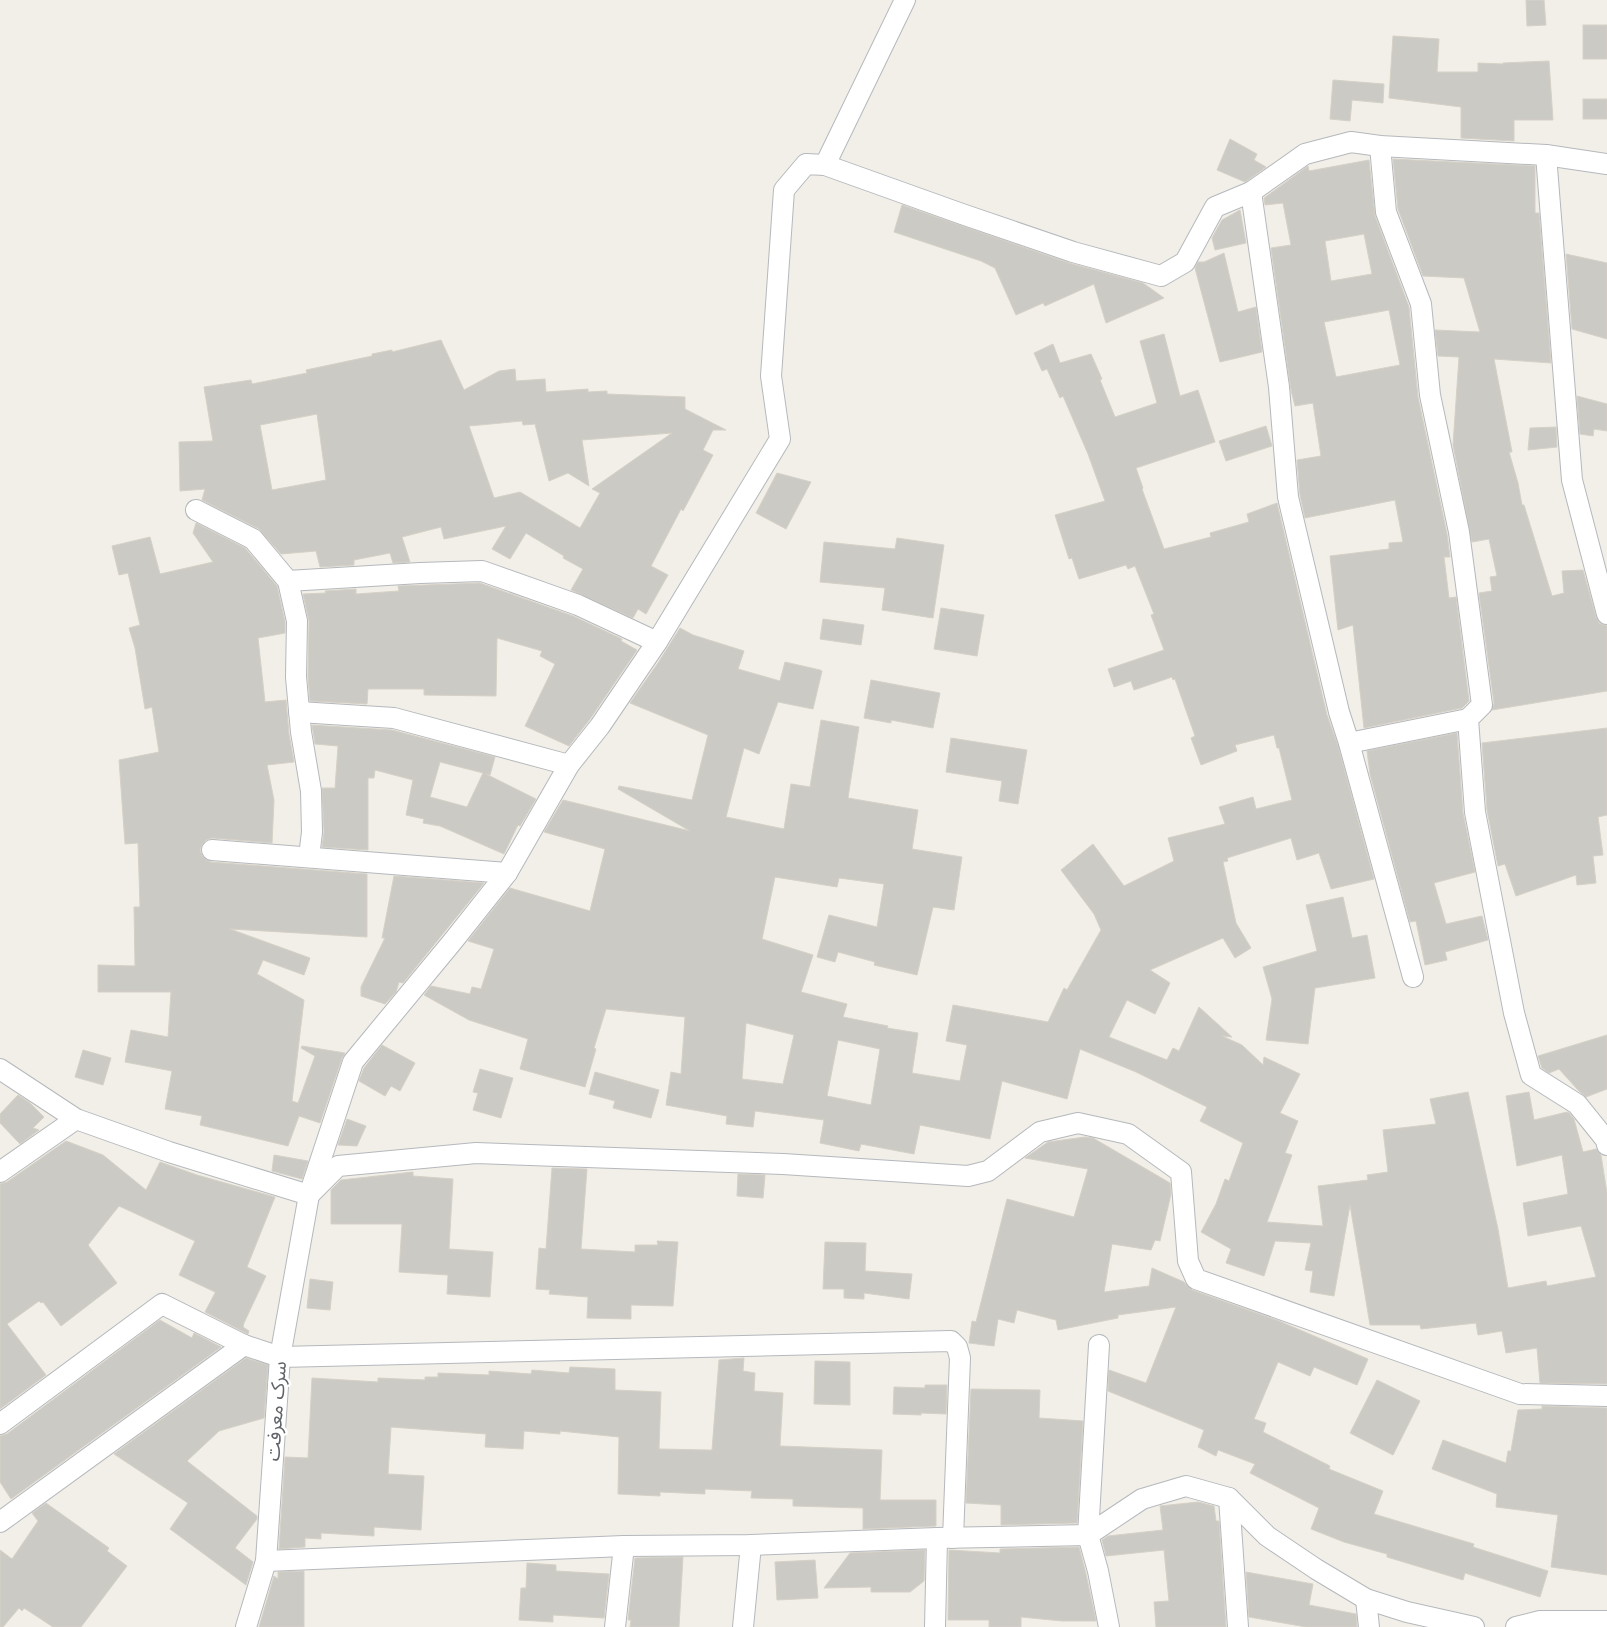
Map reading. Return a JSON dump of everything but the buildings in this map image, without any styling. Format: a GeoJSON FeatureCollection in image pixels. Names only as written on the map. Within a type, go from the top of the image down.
{"type":"FeatureCollection","features":[{"type":"Feature","properties":{"kind":"street"},"geometry":{"type":"LineString","coordinates":[[906,0],[825,164],[1073,252],[1161,276],[1185,262],[1215,207],[1251,192],[1305,154],[1351,142],[1380,146],[1546,155],[1607,164]]}},
{"type":"Feature","properties":{"kind":"street"},"geometry":{"type":"LineString","coordinates":[[1349,743],[1468,718],[1482,705],[1459,532],[1430,395],[1421,304],[1386,212],[1380,146]]}},
{"type":"Feature","properties":{"kind":"street"},"geometry":{"type":"LineString","coordinates":[[1546,155],[1572,480],[1607,614]]}},
{"type":"Feature","properties":{"kind":"street","name":"سرک معرفت"},"geometry":{"type":"LineString","coordinates":[[246,1627],[266,1561],[280,1357],[309,1195],[353,1062],[507,873],[569,765],[600,726],[657,642],[780,439],[771,376],[784,190],[806,164],[825,164]]}},
{"type":"Feature","properties":{"kind":"street"},"geometry":{"type":"LineString","coordinates":[[1251,192],[1279,387],[1288,497],[1339,712],[1413,976]]}},
{"type":"Feature","properties":{"kind":"street"},"geometry":{"type":"LineString","coordinates":[[196,510],[253,539],[288,581],[297,621],[296,677],[299,712],[311,791],[312,832],[309,857]]}},
{"type":"Feature","properties":{"kind":"street"},"geometry":{"type":"LineString","coordinates":[[288,581],[482,571],[578,605],[657,642]]}},
{"type":"Feature","properties":{"kind":"street"},"geometry":{"type":"LineString","coordinates":[[299,712],[394,718],[569,765]]}},
{"type":"Feature","properties":{"kind":"street"},"geometry":{"type":"LineString","coordinates":[[1468,718],[1475,812],[1514,1013],[1530,1075],[1577,1104],[1606,1140],[1607,1145]]}},
{"type":"Feature","properties":{"kind":"street"},"geometry":{"type":"LineString","coordinates":[[212,850],[507,873]]}},
{"type":"Feature","properties":{"kind":"street"},"geometry":{"type":"LineString","coordinates":[[0,1069],[76,1119],[169,1152],[309,1195],[338,1166],[476,1153],[783,1164],[968,1176],[988,1171],[1040,1132],[1078,1123],[1128,1134],[1181,1172],[1188,1261],[1196,1279],[1520,1394],[1607,1396]]}},
{"type":"Feature","properties":{"kind":"street"},"geometry":{"type":"LineString","coordinates":[[0,1172],[76,1119]]}},
{"type":"Feature","properties":{"kind":"street"},"geometry":{"type":"LineString","coordinates":[[0,1424],[162,1304],[244,1345],[280,1357],[951,1341],[957,1347],[960,1358],[936,1627]]}},
{"type":"Feature","properties":{"kind":"street"},"geometry":{"type":"LineString","coordinates":[[0,1522],[244,1345]]}},
{"type":"Feature","properties":{"kind":"street"},"geometry":{"type":"LineString","coordinates":[[1099,1345],[1088,1535],[1098,1572],[1109,1627]]}},
{"type":"Feature","properties":{"kind":"street"},"geometry":{"type":"LineString","coordinates":[[266,1561],[624,1546],[751,1545],[1088,1535],[1142,1499],[1186,1486],[1229,1498],[1268,1536],[1366,1600],[1407,1612],[1474,1627]]}},
{"type":"Feature","properties":{"kind":"street"},"geometry":{"type":"LineString","coordinates":[[1229,1498],[1238,1627]]}},
{"type":"Feature","properties":{"kind":"street"},"geometry":{"type":"LineString","coordinates":[[743,1627],[751,1545]]}},
{"type":"Feature","properties":{"kind":"street"},"geometry":{"type":"LineString","coordinates":[[615,1627],[624,1546]]}},
{"type":"Feature","properties":{"kind":"street"},"geometry":{"type":"LineString","coordinates":[[1366,1600],[1369,1627]]}},
{"type":"Feature","properties":{"kind":"street"},"geometry":{"type":"LineString","coordinates":[[1516,1627],[1540,1621],[1607,1621]]}}]}
